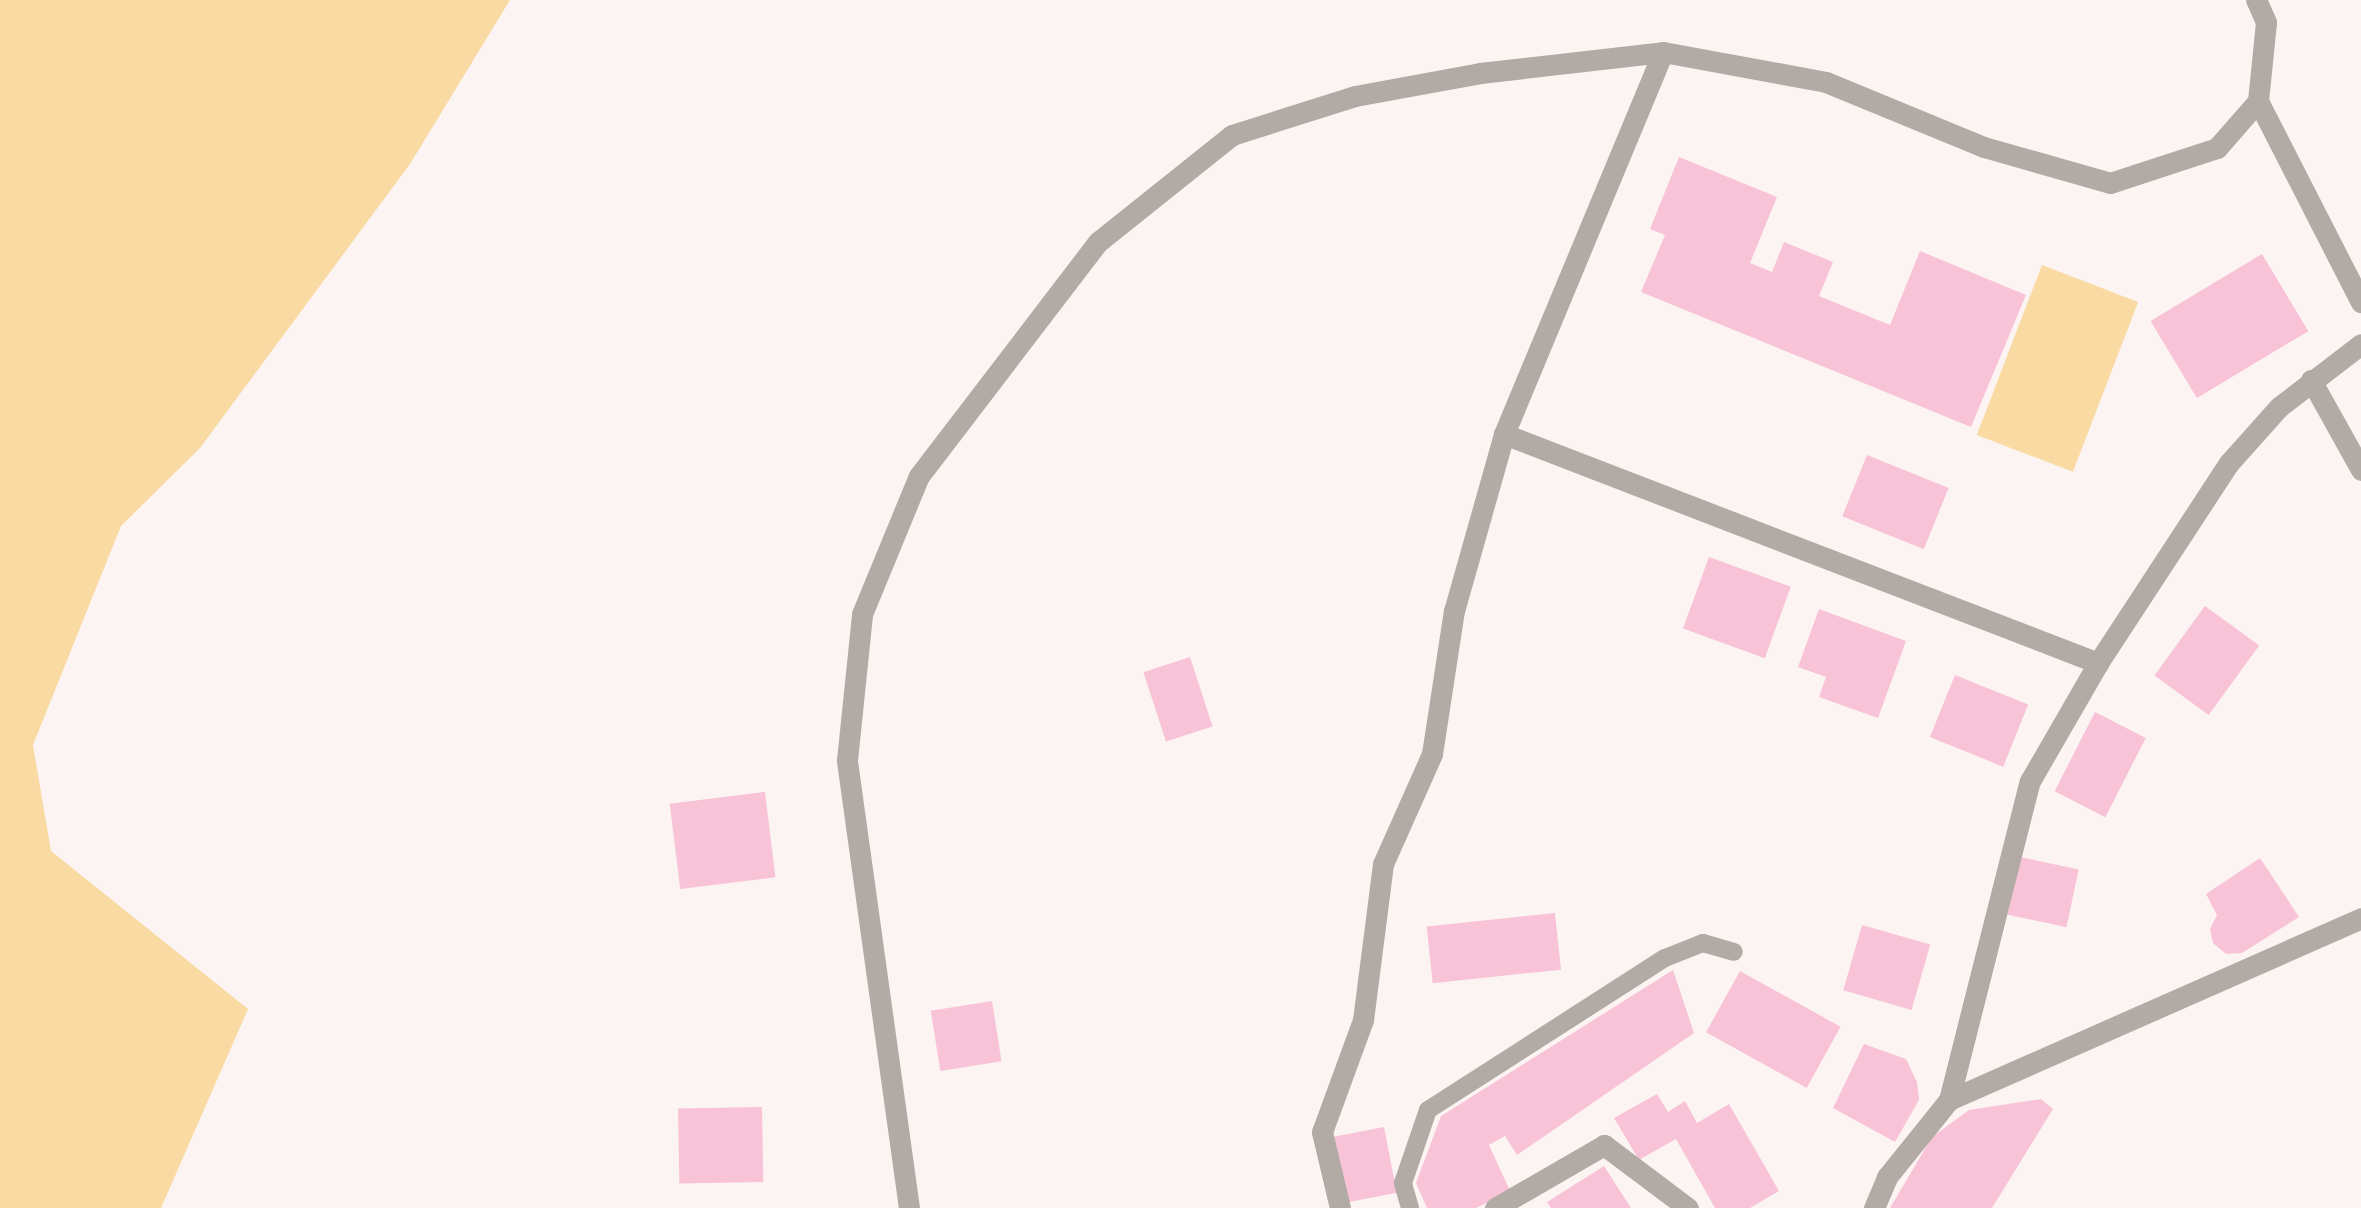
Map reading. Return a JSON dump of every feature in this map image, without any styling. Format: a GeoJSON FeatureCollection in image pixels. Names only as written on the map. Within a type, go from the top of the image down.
{"type":"FeatureCollection","features":[{"type":"Feature","properties":{"kind":"street"},"geometry":{"type":"LineString","coordinates":[[2256,0],[2266,22],[2258,101],[2361,302]]}},
{"type":"Feature","properties":{"kind":"street"},"geometry":{"type":"LineString","coordinates":[[909,1208],[847,760],[862,614],[919,476],[1098,242],[1232,135],[1355,96],[1480,74],[1663,52],[1826,82],[1984,147],[2110,183],[2217,148],[2258,101]]}},
{"type":"Feature","properties":{"kind":"street"},"geometry":{"type":"LineString","coordinates":[[1340,1208],[1322,1132],[1363,1020],[1383,864],[1432,754],[1454,611],[1504,434],[1663,52]]}},
{"type":"Feature","properties":{"kind":"street"},"geometry":{"type":"LineString","coordinates":[[1874,1208],[1888,1177],[1949,1100],[2030,781],[2098,663],[2229,463],[2311,380],[2361,344]]}},
{"type":"Feature","properties":{"kind":"street"},"geometry":{"type":"LineString","coordinates":[[2311,380],[2361,470]]}},
{"type":"Feature","properties":{"kind":"street"},"geometry":{"type":"LineString","coordinates":[[1504,434],[2098,663]]}},
{"type":"Feature","properties":{"kind":"street"},"geometry":{"type":"LineString","coordinates":[[1949,1100],[2361,918]]}},
{"type":"Feature","properties":{"kind":"street"},"geometry":{"type":"LineString","coordinates":[[1495,1208],[1604,1145],[1688,1208]]}},
{"type":"Feature","properties":{"kind":"lane"},"geometry":{"type":"LineString","coordinates":[[1410,1208],[1403,1183],[1428,1111],[1665,958],[1703,943],[1734,952]]}},
{"type":"Feature","properties":{"kind":"shaded area"},"geometry":{"type":"Polygon","coordinates":[[[0,0],[510,0],[410,164],[200,448],[121,526],[33,745],[51,851],[248,1009],[161,1208],[0,1208],[0,0]]]}},
{"type":"Feature","properties":{"kind":"shaded area"},"geometry":{"type":"Polygon","coordinates":[[[2042,265],[2138,302],[2073,472],[1977,435],[2042,265]]]}},
{"type":"Feature","properties":{"kind":"building"},"geometry":{"type":"Polygon","coordinates":[[[1679,157],[1777,197],[1750,263],[1772,272],[1784,242],[1833,262],[1819,296],[1890,325],[1920,251],[2026,295],[1971,427],[1641,292],[1665,235],[1650,229],[1679,157]]]}},
{"type":"Feature","properties":{"kind":"building"},"geometry":{"type":"Polygon","coordinates":[[[2262,254],[2308,331],[2197,398],[2151,321],[2262,254]]]}},
{"type":"Feature","properties":{"kind":"building"},"geometry":{"type":"Polygon","coordinates":[[[1867,455],[1949,488],[1924,549],[1842,516],[1867,455]]]}},
{"type":"Feature","properties":{"kind":"building"},"geometry":{"type":"Polygon","coordinates":[[[1709,557],[1791,587],[1765,658],[1683,628],[1709,557]]]}},
{"type":"Feature","properties":{"kind":"building"},"geometry":{"type":"Polygon","coordinates":[[[2205,606],[2259,645],[2209,715],[2154,676],[2205,606]]]}},
{"type":"Feature","properties":{"kind":"building"},"geometry":{"type":"Polygon","coordinates":[[[1819,609],[1906,641],[1878,718],[1819,697],[1826,677],[1798,667],[1819,609]]]}},
{"type":"Feature","properties":{"kind":"building"},"geometry":{"type":"Polygon","coordinates":[[[1190,657],[1213,726],[1166,742],[1143,672],[1190,657]]]}},
{"type":"Feature","properties":{"kind":"building"},"geometry":{"type":"Polygon","coordinates":[[[1955,675],[2028,705],[2003,767],[1930,737],[1955,675]]]}},
{"type":"Feature","properties":{"kind":"building"},"geometry":{"type":"Polygon","coordinates":[[[2095,712],[2146,738],[2105,817],[2055,791],[2095,712]]]}},
{"type":"Feature","properties":{"kind":"building"},"geometry":{"type":"Polygon","coordinates":[[[765,792],[775,877],[680,889],[670,804],[765,792]]]}},
{"type":"Feature","properties":{"kind":"building"},"geometry":{"type":"Polygon","coordinates":[[[2020,857],[2079,869],[2066,927],[2008,915],[2020,857]]]}},
{"type":"Feature","properties":{"kind":"building"},"geometry":{"type":"Polygon","coordinates":[[[2260,858],[2299,917],[2242,953],[2226,954],[2213,943],[2210,929],[2217,915],[2206,894],[2260,858]]]}},
{"type":"Feature","properties":{"kind":"building"},"geometry":{"type":"Polygon","coordinates":[[[1555,913],[1561,970],[1433,983],[1427,926],[1555,913]]]}},
{"type":"Feature","properties":{"kind":"building"},"geometry":{"type":"Polygon","coordinates":[[[1862,925],[1930,945],[1912,1010],[1843,990],[1862,925]]]}},
{"type":"Feature","properties":{"kind":"building"},"geometry":{"type":"Polygon","coordinates":[[[1673,970],[1694,1033],[1517,1155],[1505,1136],[1489,1145],[1510,1191],[1476,1208],[1427,1208],[1416,1183],[1441,1116],[1673,970]]]}},
{"type":"Feature","properties":{"kind":"building"},"geometry":{"type":"Polygon","coordinates":[[[1740,971],[1841,1027],[1807,1088],[1706,1032],[1740,971]]]}},
{"type":"Feature","properties":{"kind":"building"},"geometry":{"type":"Polygon","coordinates":[[[992,1001],[1002,1061],[940,1071],[931,1011],[992,1001]]]}},
{"type":"Feature","properties":{"kind":"building"},"geometry":{"type":"Polygon","coordinates":[[[1864,1044],[1906,1059],[1917,1082],[1919,1100],[1895,1142],[1833,1108],[1864,1044]]]}},
{"type":"Feature","properties":{"kind":"building"},"geometry":{"type":"Polygon","coordinates":[[[1657,1094],[1668,1112],[1685,1101],[1697,1123],[1729,1104],[1779,1191],[1750,1208],[1715,1208],[1676,1139],[1639,1160],[1614,1118],[1657,1094]]]}},
{"type":"Feature","properties":{"kind":"building"},"geometry":{"type":"Polygon","coordinates":[[[2041,1099],[2053,1109],[1992,1208],[1890,1208],[1932,1137],[1969,1110],[2041,1099]]]}},
{"type":"Feature","properties":{"kind":"building"},"geometry":{"type":"Polygon","coordinates":[[[762,1107],[763,1182],[679,1183],[678,1108],[762,1107]]]}},
{"type":"Feature","properties":{"kind":"building"},"geometry":{"type":"Polygon","coordinates":[[[1384,1127],[1397,1193],[1347,1203],[1334,1137],[1384,1127]]]}},
{"type":"Feature","properties":{"kind":"building"},"geometry":{"type":"Polygon","coordinates":[[[1604,1166],[1631,1208],[1551,1208],[1547,1202],[1604,1166]]]}}]}
